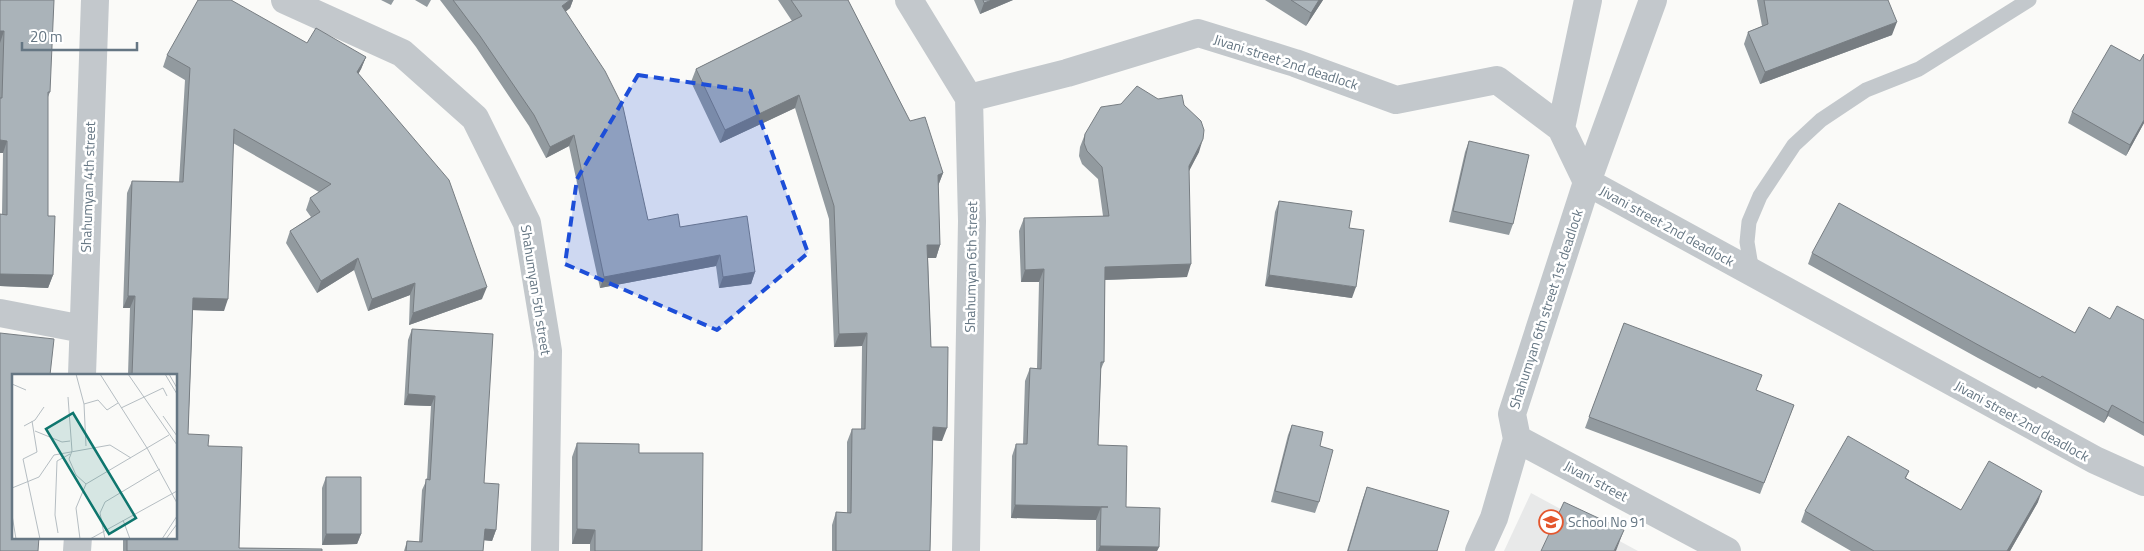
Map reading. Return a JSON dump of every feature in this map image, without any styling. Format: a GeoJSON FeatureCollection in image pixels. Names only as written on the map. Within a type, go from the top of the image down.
{"type":"FeatureCollection","features":[{"type":"Feature","properties":{"kind":"street","name":"Shahumyan 4th street"},"geometry":{"type":"LineString","coordinates":[[82,374],[95,0]]}},
{"type":"Feature","properties":{"kind":"street","name":"Shahumyan 5th street"},"geometry":{"type":"LineString","coordinates":[[285,0],[402,53],[475,118],[527,223],[548,351],[545,551]]}},
{"type":"Feature","properties":{"kind":"street"},"geometry":{"type":"LineString","coordinates":[[909,0],[969,98]]}},
{"type":"Feature","properties":{"kind":"street"},"geometry":{"type":"LineString","coordinates":[[1561,128],[1588,0]]}},
{"type":"Feature","properties":{"kind":"street","name":"Shahumyan 6th street 1st deadlock"},"geometry":{"type":"LineString","coordinates":[[1479,551],[1494,518],[1517,439],[1512,414],[1587,182],[1653,0]]}},
{"type":"Feature","properties":{"kind":"street","name":"Jivani street 2nd deadlock"},"geometry":{"type":"LineString","coordinates":[[969,98],[1067,72],[1198,33],[1295,63],[1396,100],[1497,80],[1561,128],[1587,182],[2095,460],[2144,482]]}},
{"type":"Feature","properties":{"kind":"street","name":"Shahumyan 6th street"},"geometry":{"type":"LineString","coordinates":[[966,551],[972,221],[969,98]]}},
{"type":"Feature","properties":{"kind":"street"},"geometry":{"type":"LineString","coordinates":[[0,313],[83,329]]}},
{"type":"Feature","properties":{"kind":"street","name":"Jivani street"},"geometry":{"type":"LineString","coordinates":[[1517,439],[1727,551]]}},
{"type":"Feature","properties":{"kind":"street"},"geometry":{"type":"LineString","coordinates":[[77,551],[78,538]]}},
{"type":"Feature","properties":{"kind":"lane"},"geometry":{"type":"LineString","coordinates":[[1752,272],[1747,242],[1749,222],[1760,196],[1794,146],[1821,120],[1866,90],[1919,70],[2029,0]]}},
{"type":"Feature","properties":{"kind":"highlighted area"},"geometry":{"type":"Polygon","coordinates":[[[638,75],[750,91],[808,253],[717,330],[565,264],[577,179],[638,75]]]}},
{"type":"Feature","properties":{"kind":"shaded area","name":"School No 91"},"geometry":{"type":"Polygon","coordinates":[[[1531,493],[1638,551],[1504,551],[1531,493]]]}},
{"type":"Feature","properties":{"kind":"building"},"geometry":{"type":"Polygon","coordinates":[[[0,0],[54,0],[50,92],[48,92],[48,216],[55,216],[53,275],[0,274],[0,214],[7,215],[7,141],[0,140],[0,98],[2,98],[4,31],[0,31],[0,0]]]}},
{"type":"Feature","properties":{"kind":"building"},"geometry":{"type":"Polygon","coordinates":[[[198,0],[231,0],[307,43],[316,28],[366,57],[357,72],[449,180],[487,287],[413,313],[415,283],[372,299],[358,258],[321,281],[290,231],[320,212],[310,198],[331,184],[234,129],[228,299],[193,298],[188,434],[209,435],[208,446],[242,447],[239,548],[322,549],[322,551],[127,551],[127,538],[178,538],[178,374],[132,374],[135,296],[128,296],[132,181],[183,182],[190,68],[167,55],[198,0]]]}},
{"type":"Feature","properties":{"kind":"building"},"geometry":{"type":"Polygon","coordinates":[[[453,0],[570,0],[562,6],[605,71],[623,107],[648,220],[678,214],[680,227],[747,216],[755,272],[723,277],[720,255],[604,277],[574,135],[550,147],[534,115],[453,0]]]}},
{"type":"Feature","properties":{"kind":"building"},"geometry":{"type":"Polygon","coordinates":[[[791,0],[848,0],[910,121],[925,117],[943,173],[938,175],[940,245],[927,245],[931,347],[948,347],[947,428],[933,427],[930,551],[836,551],[836,512],[851,513],[852,429],[865,429],[867,333],[839,334],[834,206],[799,95],[725,130],[696,69],[802,16],[791,0]]]}},
{"type":"Feature","properties":{"kind":"building"},"geometry":{"type":"Polygon","coordinates":[[[1291,0],[1319,0],[1311,13],[1291,0]]]}},
{"type":"Feature","properties":{"kind":"building"},"geometry":{"type":"Polygon","coordinates":[[[1764,0],[1888,0],[1897,22],[1765,72],[1748,32],[1768,24],[1764,0]]]}},
{"type":"Feature","properties":{"kind":"building"},"geometry":{"type":"Polygon","coordinates":[[[2111,45],[2140,61],[2144,54],[2144,120],[2130,145],[2072,112],[2111,45]]]}},
{"type":"Feature","properties":{"kind":"building"},"geometry":{"type":"Polygon","coordinates":[[[1137,86],[1158,99],[1182,95],[1184,105],[1201,121],[1204,130],[1203,139],[1189,166],[1191,264],[1105,267],[1104,362],[1101,362],[1098,445],[1127,446],[1126,507],[1160,508],[1159,547],[1100,546],[1101,507],[1108,507],[1015,505],[1016,444],[1027,444],[1030,368],[1041,369],[1044,269],[1025,270],[1024,218],[1109,216],[1102,167],[1087,151],[1084,143],[1085,134],[1101,107],[1121,104],[1137,86]]]}},
{"type":"Feature","properties":{"kind":"building"},"geometry":{"type":"Polygon","coordinates":[[[1469,141],[1529,155],[1513,224],[1453,211],[1469,141]]]}},
{"type":"Feature","properties":{"kind":"building"},"geometry":{"type":"Polygon","coordinates":[[[1279,201],[1352,211],[1349,228],[1364,230],[1356,287],[1269,275],[1279,201]]]}},
{"type":"Feature","properties":{"kind":"building"},"geometry":{"type":"Polygon","coordinates":[[[1839,203],[2075,333],[2089,307],[2110,319],[2117,306],[2144,320],[2144,423],[2112,405],[2108,412],[2042,376],[2040,378],[1812,253],[1839,203]]]}},
{"type":"Feature","properties":{"kind":"building"},"geometry":{"type":"Polygon","coordinates":[[[1624,323],[1762,375],[1756,390],[1794,405],[1764,483],[1589,417],[1624,323]]]}},
{"type":"Feature","properties":{"kind":"building"},"geometry":{"type":"Polygon","coordinates":[[[412,329],[493,334],[484,483],[499,484],[496,530],[485,529],[483,551],[406,551],[407,541],[422,542],[426,479],[430,480],[435,396],[408,394],[412,329]]]}},
{"type":"Feature","properties":{"kind":"building"},"geometry":{"type":"Polygon","coordinates":[[[0,333],[54,339],[50,374],[12,374],[12,538],[39,538],[38,551],[0,551],[0,333]]]}},
{"type":"Feature","properties":{"kind":"building"},"geometry":{"type":"Polygon","coordinates":[[[1292,425],[1323,432],[1320,446],[1333,450],[1319,502],[1275,491],[1292,425]]]}},
{"type":"Feature","properties":{"kind":"building"},"geometry":{"type":"Polygon","coordinates":[[[1848,436],[1909,471],[1905,478],[1961,510],[1989,461],[2042,491],[2007,551],[1874,551],[1805,511],[1848,436]]]}},
{"type":"Feature","properties":{"kind":"building"},"geometry":{"type":"Polygon","coordinates":[[[577,443],[639,444],[639,453],[703,453],[702,551],[595,551],[595,530],[577,529],[577,443]]]}},
{"type":"Feature","properties":{"kind":"building"},"geometry":{"type":"Polygon","coordinates":[[[326,477],[361,477],[361,534],[326,534],[326,477]]]}},
{"type":"Feature","properties":{"kind":"building"},"geometry":{"type":"Polygon","coordinates":[[[1367,487],[1449,511],[1437,551],[1348,551],[1367,487]]]}},
{"type":"Feature","properties":{"kind":"building"},"geometry":{"type":"Polygon","coordinates":[[[1564,502],[1624,530],[1614,551],[1541,551],[1564,502]]]}},
{"type":"Feature","properties":{"kind":"place","name":"School No 91"},"geometry":{"type":"Point","coordinates":[1551,522]}}]}
